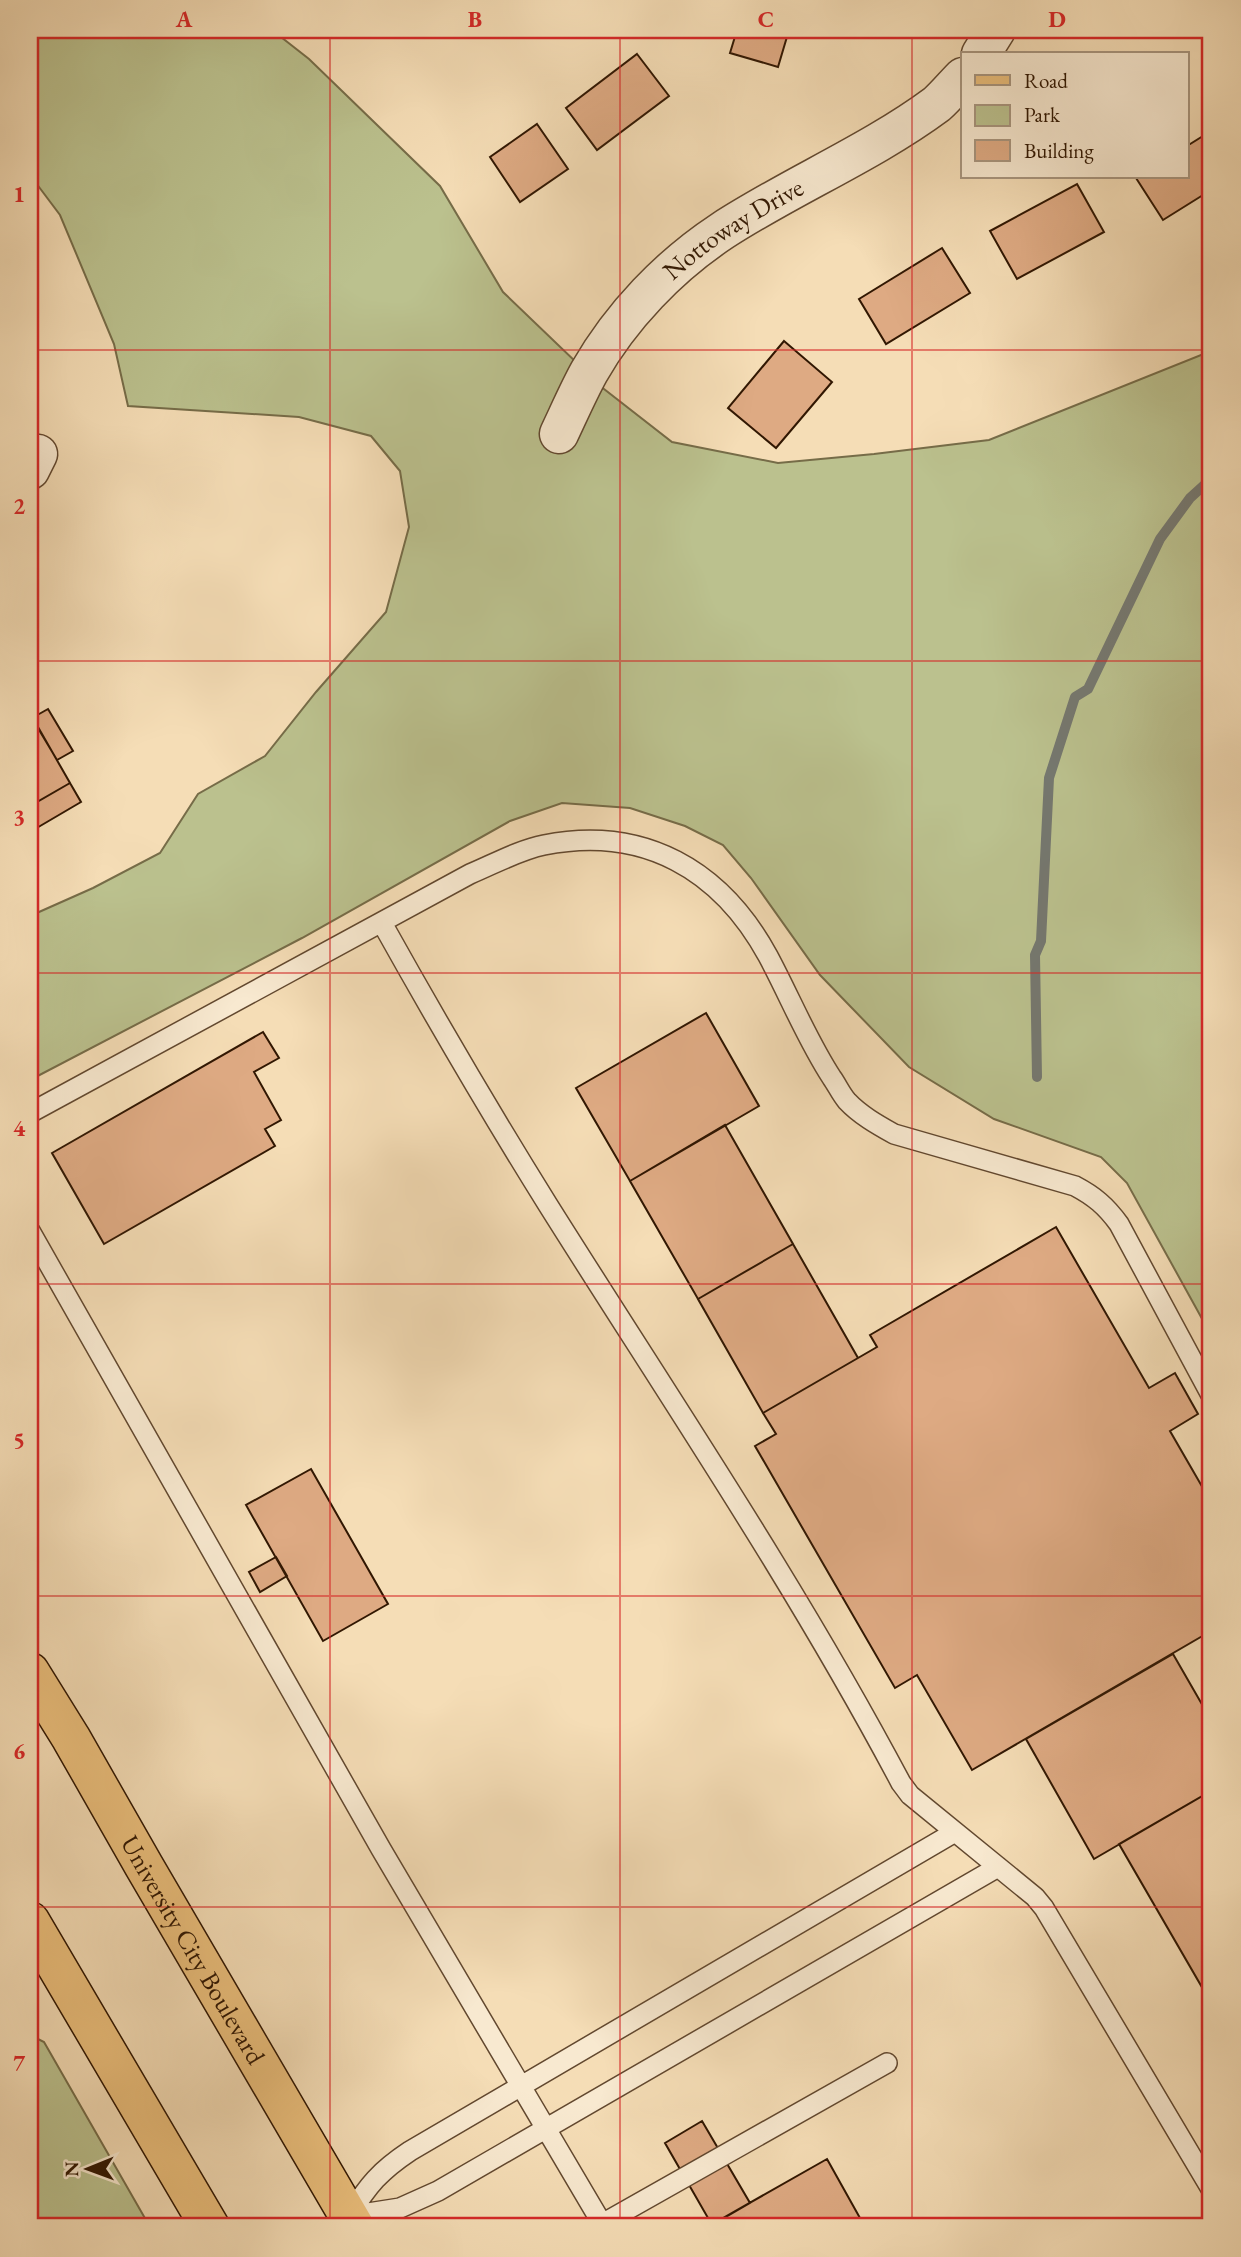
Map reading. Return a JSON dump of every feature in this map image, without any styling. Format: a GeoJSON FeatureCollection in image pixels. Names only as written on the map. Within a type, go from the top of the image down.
{"type":"FeatureCollection","features":[{"type":"Feature","properties":{"kind":"main road","name":"University City Boulevard"},"geometry":{"type":"LineString","coordinates":[[30,1672],[144,1866],[344,2223]]}},
{"type":"Feature","properties":{"kind":"main road"},"geometry":{"type":"LineString","coordinates":[[32,1930],[210,2227]]}},
{"type":"Feature","properties":{"kind":"street"},"geometry":{"type":"LineString","coordinates":[[982,52],[996,30]]}},
{"type":"Feature","properties":{"kind":"street","name":"Nottoway Drive"},"geometry":{"type":"LineString","coordinates":[[559,434],[588,373],[606,345],[647,293],[696,249],[938,103],[961,79]]}},
{"type":"Feature","properties":{"kind":"lane"},"geometry":{"type":"LineString","coordinates":[[30,1113],[470,874],[541,845],[575,840],[604,840],[636,846],[664,855],[694,871],[717,888],[748,922],[824,1066],[847,1101],[871,1121],[894,1134],[1075,1186],[1107,1207],[1119,1224],[1211,1395]]}},
{"type":"Feature","properties":{"kind":"lane"},"geometry":{"type":"LineString","coordinates":[[382,923],[440,1027],[546,1202],[784,1579],[901,1783],[909,1795],[1035,1897],[1044,1908],[1211,2189]]}},
{"type":"Feature","properties":{"kind":"lane"},"geometry":{"type":"LineString","coordinates":[[30,1231],[381,1849],[603,2226],[887,2063]]}},
{"type":"Feature","properties":{"kind":"lane"},"geometry":{"type":"LineString","coordinates":[[344,2223],[368,2186],[387,2167],[410,2151],[955,1832]]}},
{"type":"Feature","properties":{"kind":"lane"},"geometry":{"type":"LineString","coordinates":[[344,2223],[417,2202],[998,1867]]}},
{"type":"Feature","properties":{"kind":"green space"},"geometry":{"type":"Polygon","coordinates":[[[30,30],[272,30],[309,59],[440,186],[503,292],[604,389],[672,442],[778,463],[989,440],[1211,351],[1211,1335],[1127,1183],[1101,1157],[994,1119],[909,1067],[820,975],[751,878],[723,845],[685,826],[630,808],[562,803],[510,821],[302,938],[30,1080],[30,916],[93,888],[160,853],[198,794],[265,756],[316,692],[386,612],[409,527],[400,471],[371,436],[299,417],[128,406],[114,344],[60,215],[30,175],[30,30]]]}},
{"type":"Feature","properties":{"kind":"green space"},"geometry":{"type":"Polygon","coordinates":[[[30,2035],[44,2042],[150,2227],[30,2227],[30,2035]]]}},
{"type":"Feature","properties":{"kind":"building"},"geometry":{"type":"Polygon","coordinates":[[[737,30],[789,30],[778,67],[730,53],[737,30]]]}},
{"type":"Feature","properties":{"kind":"building"},"geometry":{"type":"Polygon","coordinates":[[[637,54],[669,96],[597,150],[566,108],[637,54]]]}},
{"type":"Feature","properties":{"kind":"building"},"geometry":{"type":"Polygon","coordinates":[[[537,124],[568,169],[520,202],[490,157],[537,124]]]}},
{"type":"Feature","properties":{"kind":"building"},"geometry":{"type":"Polygon","coordinates":[[[1211,131],[1211,190],[1163,220],[1136,178],[1188,178],[1188,145],[1211,131]]]}},
{"type":"Feature","properties":{"kind":"building"},"geometry":{"type":"Polygon","coordinates":[[[1077,184],[1104,232],[1017,279],[990,231],[1077,184]]]}},
{"type":"Feature","properties":{"kind":"building"},"geometry":{"type":"Polygon","coordinates":[[[942,248],[970,293],[886,344],[859,299],[942,248]]]}},
{"type":"Feature","properties":{"kind":"building"},"geometry":{"type":"Polygon","coordinates":[[[784,341],[832,382],[776,448],[728,408],[784,341]]]}},
{"type":"Feature","properties":{"kind":"building"},"geometry":{"type":"Polygon","coordinates":[[[48,709],[73,751],[57,760],[32,718],[48,709]]]}},
{"type":"Feature","properties":{"kind":"building"},"geometry":{"type":"Polygon","coordinates":[[[30,713],[70,783],[30,806],[30,713]]]}},
{"type":"Feature","properties":{"kind":"building"},"geometry":{"type":"Polygon","coordinates":[[[70,783],[81,802],[35,829],[30,821],[30,806],[70,783]]]}},
{"type":"Feature","properties":{"kind":"building"},"geometry":{"type":"Polygon","coordinates":[[[706,1013],[759,1106],[630,1181],[576,1088],[706,1013]]]}},
{"type":"Feature","properties":{"kind":"building"},"geometry":{"type":"Polygon","coordinates":[[[263,1032],[279,1058],[254,1072],[281,1120],[265,1129],[275,1146],[104,1244],[52,1153],[263,1032]]]}},
{"type":"Feature","properties":{"kind":"building"},"geometry":{"type":"Polygon","coordinates":[[[725,1125],[793,1244],[698,1299],[630,1181],[725,1125]]]}},
{"type":"Feature","properties":{"kind":"building"},"geometry":{"type":"Polygon","coordinates":[[[1056,1227],[1149,1388],[1175,1373],[1198,1414],[1170,1431],[1211,1502],[1211,1631],[972,1770],[917,1675],[895,1688],[755,1446],[776,1434],[763,1413],[877,1347],[870,1335],[1056,1227]]]}},
{"type":"Feature","properties":{"kind":"building"},"geometry":{"type":"Polygon","coordinates":[[[793,1244],[858,1358],[763,1413],[698,1299],[793,1244]]]}},
{"type":"Feature","properties":{"kind":"building"},"geometry":{"type":"Polygon","coordinates":[[[311,1469],[388,1604],[323,1641],[246,1505],[311,1469]]]}},
{"type":"Feature","properties":{"kind":"building"},"geometry":{"type":"Polygon","coordinates":[[[276,1557],[287,1576],[260,1592],[249,1572],[276,1557]]]}},
{"type":"Feature","properties":{"kind":"building"},"geometry":{"type":"Polygon","coordinates":[[[1173,1654],[1211,1720],[1211,1791],[1094,1859],[1026,1739],[1173,1654]]]}},
{"type":"Feature","properties":{"kind":"building"},"geometry":{"type":"Polygon","coordinates":[[[1211,1791],[1211,1984],[1203,1989],[1119,1844],[1211,1791]]]}},
{"type":"Feature","properties":{"kind":"building"},"geometry":{"type":"Polygon","coordinates":[[[702,2121],[750,2203],[712,2225],[665,2143],[702,2121]]]}},
{"type":"Feature","properties":{"kind":"building"},"geometry":{"type":"Polygon","coordinates":[[[827,2159],[865,2227],[709,2227],[709,2226],[827,2159]]]}},
{"type":"Feature","properties":{"kind":"waterway"},"geometry":{"type":"LineString","coordinates":[[1037,1077],[1035,955],[1041,941],[1049,778],[1075,697],[1088,689],[1160,539],[1190,498],[1211,479]]}}]}
